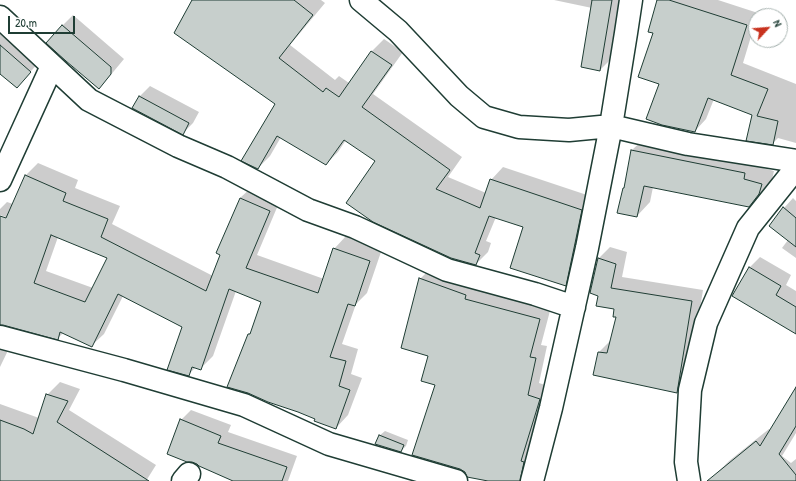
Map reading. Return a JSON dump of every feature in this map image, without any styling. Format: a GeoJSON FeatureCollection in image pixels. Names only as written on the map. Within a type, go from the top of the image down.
{"type":"FeatureCollection","features":[{"type":"Feature","properties":{"kind":"street"},"geometry":{"type":"LineString","coordinates":[[361,0],[398,31],[459,96],[484,117],[518,127],[569,130],[610,126],[688,144],[796,161]]}},
{"type":"Feature","properties":{"kind":"street"},"geometry":{"type":"LineString","coordinates":[[532,481],[551,408],[587,248],[610,126],[631,0]]}},
{"type":"Feature","properties":{"kind":"street"},"geometry":{"type":"LineString","coordinates":[[0,17],[89,100],[178,146],[227,167],[308,210],[355,227],[447,270],[535,294],[574,307]]}},
{"type":"Feature","properties":{"kind":"street"},"geometry":{"type":"LineString","coordinates":[[0,180],[52,66]]}},
{"type":"Feature","properties":{"kind":"street"},"geometry":{"type":"LineString","coordinates":[[689,481],[686,462],[690,390],[706,323],[748,228],[796,168]]}},
{"type":"Feature","properties":{"kind":"street"},"geometry":{"type":"LineString","coordinates":[[0,337],[124,370],[244,405],[329,444],[456,481]]}},
{"type":"Feature","properties":{"kind":"building"},"geometry":{"type":"Polygon","coordinates":[[[192,0],[294,0],[313,15],[279,58],[323,92],[326,88],[339,97],[371,51],[392,65],[362,107],[450,170],[436,189],[480,208],[490,179],[582,210],[566,286],[510,268],[523,227],[489,216],[475,253],[480,255],[476,265],[451,258],[373,222],[346,203],[375,161],[344,140],[326,165],[277,136],[258,169],[241,161],[275,104],[174,33],[192,0]]]}},
{"type":"Feature","properties":{"kind":"building"},"geometry":{"type":"Polygon","coordinates":[[[592,0],[612,0],[600,71],[581,67],[592,0]]]}},
{"type":"Feature","properties":{"kind":"building"},"geometry":{"type":"Polygon","coordinates":[[[657,0],[669,0],[747,25],[731,75],[768,89],[757,116],[778,121],[773,145],[746,141],[752,115],[708,98],[695,132],[662,125],[646,119],[659,84],[638,77],[653,33],[648,32],[657,0]]]}},
{"type":"Feature","properties":{"kind":"building"},"geometry":{"type":"Polygon","coordinates":[[[62,25],[111,67],[111,74],[99,89],[46,43],[62,25]]]}},
{"type":"Feature","properties":{"kind":"building"},"geometry":{"type":"Polygon","coordinates":[[[0,45],[31,72],[17,88],[0,74],[0,45]]]}},
{"type":"Feature","properties":{"kind":"building"},"geometry":{"type":"Polygon","coordinates":[[[139,96],[189,123],[183,135],[132,108],[139,96]]]}},
{"type":"Feature","properties":{"kind":"building"},"geometry":{"type":"Polygon","coordinates":[[[631,150],[745,173],[744,179],[762,184],[759,194],[749,207],[644,186],[637,217],[617,213],[624,188],[631,150]]]}},
{"type":"Feature","properties":{"kind":"building"},"geometry":{"type":"Polygon","coordinates":[[[25,175],[66,193],[63,201],[108,219],[101,237],[206,291],[220,255],[216,253],[240,198],[270,211],[246,268],[318,293],[333,248],[370,261],[355,306],[348,304],[330,357],[346,361],[339,386],[350,390],[336,429],[314,421],[315,419],[298,412],[268,402],[248,393],[227,387],[248,334],[250,334],[261,302],[229,289],[201,370],[192,367],[189,376],[167,370],[182,327],[118,294],[92,347],[60,332],[58,340],[0,325],[0,216],[6,218],[25,175]],[[51,235],[34,283],[85,302],[107,258],[51,235]]]}},
{"type":"Feature","properties":{"kind":"building"},"geometry":{"type":"Polygon","coordinates":[[[783,207],[796,218],[796,247],[769,226],[783,207]]]}},
{"type":"Feature","properties":{"kind":"building"},"geometry":{"type":"Polygon","coordinates":[[[598,258],[616,264],[611,288],[692,301],[677,393],[593,375],[598,352],[607,353],[616,317],[613,317],[614,309],[596,306],[598,296],[590,293],[598,258]]]}},
{"type":"Feature","properties":{"kind":"building"},"geometry":{"type":"Polygon","coordinates":[[[749,267],[781,286],[776,295],[796,307],[796,334],[732,296],[749,267]]]}},
{"type":"Feature","properties":{"kind":"building"},"geometry":{"type":"Polygon","coordinates":[[[419,278],[466,295],[465,299],[540,319],[530,357],[536,358],[528,395],[540,399],[521,461],[524,462],[520,481],[488,481],[467,477],[465,472],[460,469],[412,455],[435,385],[421,381],[428,356],[401,348],[419,278]]]}},
{"type":"Feature","properties":{"kind":"building"},"geometry":{"type":"Polygon","coordinates":[[[796,387],[796,426],[779,454],[796,475],[796,481],[707,481],[756,441],[760,446],[796,387]]]}},
{"type":"Feature","properties":{"kind":"building"},"geometry":{"type":"Polygon","coordinates":[[[46,394],[68,401],[57,422],[149,481],[0,481],[0,420],[33,434],[46,394]]]}},
{"type":"Feature","properties":{"kind":"building"},"geometry":{"type":"Polygon","coordinates":[[[180,419],[221,436],[218,443],[287,467],[282,481],[233,481],[197,464],[187,462],[167,454],[180,419]]]}},
{"type":"Feature","properties":{"kind":"building"},"geometry":{"type":"Polygon","coordinates":[[[379,435],[404,445],[401,452],[375,444],[379,435]]]}}]}
